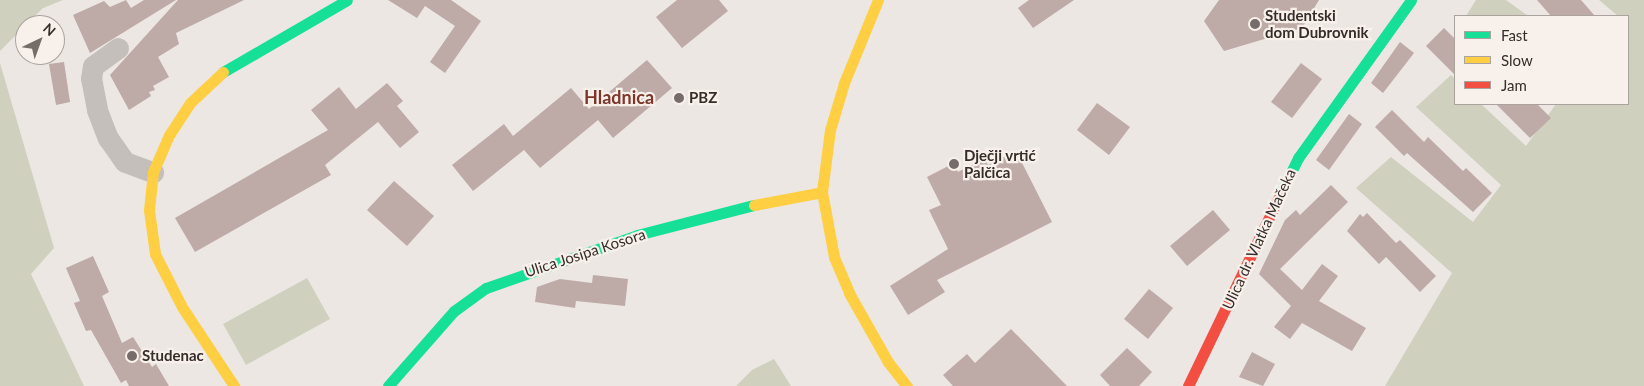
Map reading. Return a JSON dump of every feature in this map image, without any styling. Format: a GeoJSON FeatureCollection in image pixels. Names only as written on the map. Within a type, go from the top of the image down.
{"type":"FeatureCollection","features":[{"type":"Feature","properties":{"kind":"street"},"geometry":{"type":"LineString","coordinates":[[234,386],[182,307],[155,254],[149,210],[153,172],[169,135],[190,103],[222,73],[347,0]]}},
{"type":"Feature","properties":{"kind":"street"},"geometry":{"type":"LineString","coordinates":[[878,0],[844,83],[830,130],[822,192],[834,257],[849,293],[888,362],[907,386]]}},
{"type":"Feature","properties":{"kind":"street","name":"Ulica dr. Vlatka Mačeka"},"geometry":{"type":"LineString","coordinates":[[1188,386],[1298,158],[1411,0]]}},
{"type":"Feature","properties":{"kind":"street"},"geometry":{"type":"LineString","coordinates":[[118,48],[93,66],[91,78],[97,110],[108,138],[125,162],[153,172]]}},
{"type":"Feature","properties":{"kind":"street","name":"Ulica Josipa Kosora"},"geometry":{"type":"LineString","coordinates":[[388,386],[454,311],[486,288],[637,235],[789,196],[822,192]]}},
{"type":"Feature","properties":{"kind":"green space"},"geometry":{"type":"Polygon","coordinates":[[[0,0],[63,0],[43,8],[36,15],[15,15],[15,36],[0,51],[0,0]]]}},
{"type":"Feature","properties":{"kind":"green space"},"geometry":{"type":"Polygon","coordinates":[[[1476,0],[1506,0],[1527,15],[1467,15],[1476,0]]]}},
{"type":"Feature","properties":{"kind":"green space"},"geometry":{"type":"Polygon","coordinates":[[[1599,0],[1644,0],[1644,386],[1385,386],[1452,273],[1356,188],[1391,157],[1473,222],[1501,185],[1416,107],[1451,75],[1454,78],[1454,105],[1482,105],[1526,146],[1555,105],[1629,105],[1629,15],[1617,15],[1599,0]]]}},
{"type":"Feature","properties":{"kind":"green space"},"geometry":{"type":"Polygon","coordinates":[[[0,63],[54,248],[31,274],[84,386],[0,386],[0,63]]]}},
{"type":"Feature","properties":{"kind":"green space"},"geometry":{"type":"Polygon","coordinates":[[[307,278],[330,319],[246,365],[223,324],[307,278]]]}},
{"type":"Feature","properties":{"kind":"green space"},"geometry":{"type":"Polygon","coordinates":[[[774,359],[791,386],[736,386],[752,370],[774,359]]]}},
{"type":"Feature","properties":{"kind":"building"},"geometry":{"type":"Polygon","coordinates":[[[126,0],[131,8],[144,0],[176,0],[90,53],[73,15],[104,1],[110,7],[126,0]]]}},
{"type":"Feature","properties":{"kind":"building"},"geometry":{"type":"Polygon","coordinates":[[[178,0],[244,0],[176,33],[179,44],[158,57],[169,77],[153,86],[155,90],[149,92],[151,96],[129,110],[110,75],[178,0]]]}},
{"type":"Feature","properties":{"kind":"building"},"geometry":{"type":"Polygon","coordinates":[[[388,0],[451,0],[481,21],[445,73],[430,62],[455,26],[425,6],[417,18],[388,0]]]}},
{"type":"Feature","properties":{"kind":"building"},"geometry":{"type":"Polygon","coordinates":[[[677,0],[719,0],[728,11],[682,48],[656,17],[677,0]]]}},
{"type":"Feature","properties":{"kind":"building"},"geometry":{"type":"Polygon","coordinates":[[[1029,0],[1074,0],[1033,28],[1018,8],[1029,0]]]}},
{"type":"Feature","properties":{"kind":"building","name":"Studentski dom Dubrovnik"},"geometry":{"type":"Polygon","coordinates":[[[1219,0],[1319,0],[1302,28],[1224,51],[1204,21],[1219,0]]]}},
{"type":"Feature","properties":{"kind":"building"},"geometry":{"type":"Polygon","coordinates":[[[1537,0],[1581,0],[1594,15],[1550,15],[1537,0]]]}},
{"type":"Feature","properties":{"kind":"building"},"geometry":{"type":"Polygon","coordinates":[[[1444,28],[1454,38],[1454,74],[1426,46],[1444,28]]]}},
{"type":"Feature","properties":{"kind":"building"},"geometry":{"type":"Polygon","coordinates":[[[1400,42],[1414,53],[1383,93],[1371,83],[1400,42]]]}},
{"type":"Feature","properties":{"kind":"building"},"geometry":{"type":"Polygon","coordinates":[[[647,60],[672,88],[613,138],[598,120],[540,168],[524,150],[473,191],[452,165],[504,124],[513,136],[571,88],[589,109],[647,60]]]}},
{"type":"Feature","properties":{"kind":"building"},"geometry":{"type":"Polygon","coordinates":[[[1301,63],[1322,79],[1292,118],[1271,102],[1301,63]]]}},
{"type":"Feature","properties":{"kind":"building"},"geometry":{"type":"Polygon","coordinates":[[[49,65],[64,65],[70,102],[56,105],[49,65]]]}},
{"type":"Feature","properties":{"kind":"building"},"geometry":{"type":"Polygon","coordinates":[[[387,83],[403,101],[397,106],[419,132],[400,148],[378,122],[325,165],[331,175],[195,252],[175,218],[328,130],[311,110],[339,87],[356,109],[387,83]]]}},
{"type":"Feature","properties":{"kind":"building"},"geometry":{"type":"Polygon","coordinates":[[[1097,103],[1130,127],[1109,155],[1077,130],[1097,103]]]}},
{"type":"Feature","properties":{"kind":"building"},"geometry":{"type":"Polygon","coordinates":[[[1497,105],[1538,105],[1551,118],[1530,138],[1497,105]]]}},
{"type":"Feature","properties":{"kind":"building"},"geometry":{"type":"Polygon","coordinates":[[[1392,110],[1424,142],[1428,137],[1463,171],[1466,168],[1492,193],[1473,212],[1407,153],[1404,156],[1375,127],[1392,110]]]}},
{"type":"Feature","properties":{"kind":"building"},"geometry":{"type":"Polygon","coordinates":[[[1349,114],[1362,124],[1329,170],[1316,160],[1349,114]]]}},
{"type":"Feature","properties":{"kind":"building"},"geometry":{"type":"Polygon","coordinates":[[[1016,151],[1052,222],[937,280],[945,292],[908,315],[890,286],[948,249],[929,210],[941,205],[927,177],[954,163],[958,172],[985,158],[988,165],[1016,151]]]}},
{"type":"Feature","properties":{"kind":"building"},"geometry":{"type":"Polygon","coordinates":[[[394,181],[434,216],[407,246],[367,210],[394,181]]]}},
{"type":"Feature","properties":{"kind":"building"},"geometry":{"type":"Polygon","coordinates":[[[1331,185],[1348,202],[1280,269],[1302,290],[1322,264],[1338,276],[1319,301],[1366,328],[1352,351],[1302,323],[1290,339],[1274,327],[1291,306],[1259,274],[1285,220],[1296,210],[1300,215],[1331,185]]]}},
{"type":"Feature","properties":{"kind":"building"},"geometry":{"type":"Polygon","coordinates":[[[1213,210],[1230,230],[1187,266],[1170,246],[1213,210]]]}},
{"type":"Feature","properties":{"kind":"building"},"geometry":{"type":"Polygon","coordinates":[[[1367,213],[1396,243],[1400,240],[1436,276],[1420,292],[1386,257],[1379,264],[1347,231],[1360,214],[1363,217],[1367,213]]]}},
{"type":"Feature","properties":{"kind":"building"},"geometry":{"type":"Polygon","coordinates":[[[93,256],[109,292],[102,296],[122,343],[133,337],[152,367],[156,364],[169,386],[129,386],[126,380],[121,383],[91,330],[86,331],[74,303],[80,301],[66,268],[93,256]]]}},
{"type":"Feature","properties":{"kind":"building"},"geometry":{"type":"Polygon","coordinates":[[[593,275],[628,279],[625,306],[576,301],[575,308],[535,302],[537,287],[560,279],[592,283],[593,275]]]}},
{"type":"Feature","properties":{"kind":"building"},"geometry":{"type":"Polygon","coordinates":[[[1149,289],[1173,308],[1148,339],[1124,319],[1149,289]]]}},
{"type":"Feature","properties":{"kind":"building"},"geometry":{"type":"Polygon","coordinates":[[[1011,329],[1067,386],[953,386],[943,375],[967,354],[975,363],[1011,329]]]}},
{"type":"Feature","properties":{"kind":"building"},"geometry":{"type":"Polygon","coordinates":[[[1127,348],[1152,372],[1139,386],[1110,386],[1100,375],[1127,348]]]}},
{"type":"Feature","properties":{"kind":"building"},"geometry":{"type":"Polygon","coordinates":[[[1252,352],[1275,364],[1263,386],[1239,377],[1252,352]]]}},
{"type":"Feature","properties":{"kind":"traffic: fast"},"geometry":{"type":"LineString","coordinates":[[223,72],[347,0]]}},
{"type":"Feature","properties":{"kind":"traffic: fast"},"geometry":{"type":"LineString","coordinates":[[1281,193],[1298,158],[1411,0]]}},
{"type":"Feature","properties":{"kind":"traffic: fast"},"geometry":{"type":"LineString","coordinates":[[388,386],[454,311],[486,288],[637,235],[754,205]]}},
{"type":"Feature","properties":{"kind":"traffic: slow"},"geometry":{"type":"LineString","coordinates":[[878,0],[844,83],[830,130],[822,192],[834,257],[849,293],[888,362],[907,386]]}},
{"type":"Feature","properties":{"kind":"traffic: slow"},"geometry":{"type":"LineString","coordinates":[[223,72],[190,103],[169,135],[153,172],[149,210],[155,254],[182,307],[234,386]]}},
{"type":"Feature","properties":{"kind":"traffic: slow"},"geometry":{"type":"LineString","coordinates":[[754,205],[822,192]]}},
{"type":"Feature","properties":{"kind":"traffic: jam"},"geometry":{"type":"LineString","coordinates":[[1188,386],[1281,193]]}},
{"type":"Feature","properties":{"kind":"place","name":"Studentski dom Dubrovnik"},"geometry":{"type":"Point","coordinates":[1255,24]}},
{"type":"Feature","properties":{"kind":"place","name":"PBZ"},"geometry":{"type":"Point","coordinates":[679,98]}},
{"type":"Feature","properties":{"kind":"place","name":"Dječji vrtić Palčica"},"geometry":{"type":"Point","coordinates":[954,164]}},
{"type":"Feature","properties":{"kind":"place","name":"Studenac"},"geometry":{"type":"Point","coordinates":[132,356]}},
{"type":"Feature","properties":{"kind":"district","name":"Hladnica"},"geometry":{"type":"Point","coordinates":[619,97]}}]}
